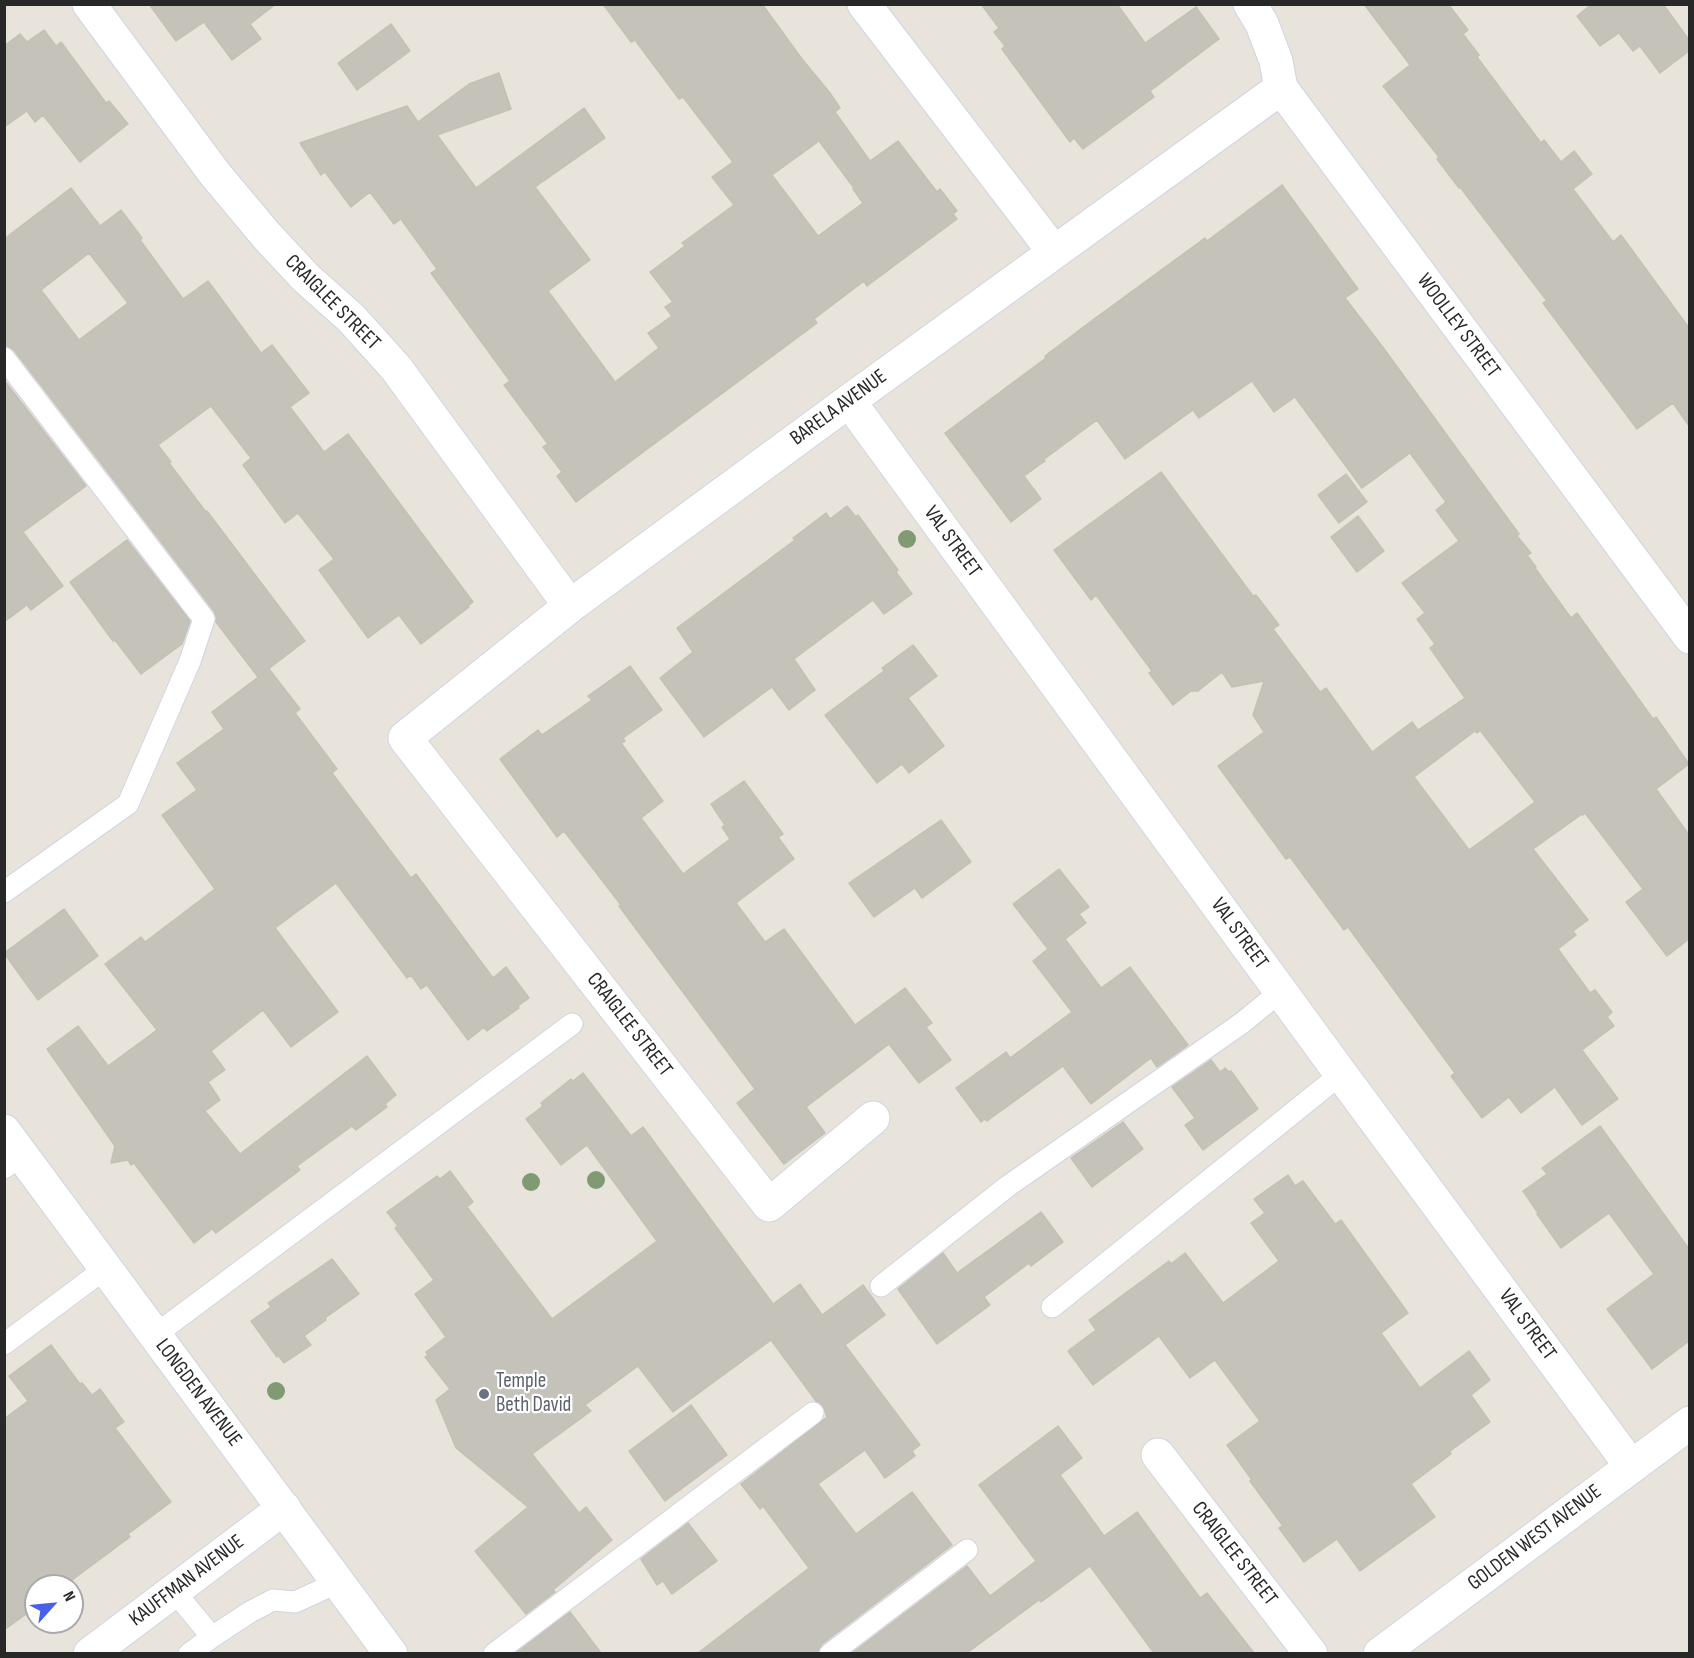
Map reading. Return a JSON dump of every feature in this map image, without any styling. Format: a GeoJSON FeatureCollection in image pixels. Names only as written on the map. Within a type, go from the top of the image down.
{"type":"FeatureCollection","features":[{"type":"Feature","properties":{"kind":"street","name":"CRAIGLEE STREET"},"geometry":{"type":"LineString","coordinates":[[89,4],[215,174],[258,226],[306,278],[351,318],[396,368],[570,606]]}},
{"type":"Feature","properties":{"kind":"street"},"geometry":{"type":"LineString","coordinates":[[864,4],[1054,252]]}},
{"type":"Feature","properties":{"kind":"street","name":"WOOLLEY STREET"},"geometry":{"type":"LineString","coordinates":[[1250,4],[1262,24],[1276,61],[1281,88],[1689,637]]}},
{"type":"Feature","properties":{"kind":"street","name":"BARELA AVENUE"},"geometry":{"type":"LineString","coordinates":[[405,738],[570,606],[1281,88]]}},
{"type":"Feature","properties":{"kind":"street","name":"VAL STREET"},"geometry":{"type":"LineString","coordinates":[[849,401],[1631,1466]]}},
{"type":"Feature","properties":{"kind":"street","name":"CRAIGLEE STREET"},"geometry":{"type":"LineString","coordinates":[[405,738],[769,1205],[873,1119]]}},
{"type":"Feature","properties":{"kind":"street","name":"LONGDEN AVENUE"},"geometry":{"type":"LineString","coordinates":[[10,1151],[106,1268],[391,1653]]}},
{"type":"Feature","properties":{"kind":"street","name":"GOLDEN WEST AVENUE"},"geometry":{"type":"LineString","coordinates":[[1380,1653],[1689,1424]]}},
{"type":"Feature","properties":{"kind":"street","name":"CRAIGLEE STREET"},"geometry":{"type":"LineString","coordinates":[[1158,1455],[1311,1653]]}},
{"type":"Feature","properties":{"kind":"street","name":"KAUFFMAN AVENUE"},"geometry":{"type":"LineString","coordinates":[[90,1653],[284,1508]]}},
{"type":"Feature","properties":{"kind":"lane"},"geometry":{"type":"LineString","coordinates":[[4,358],[204,619],[190,661],[128,804],[4,892]]}},
{"type":"Feature","properties":{"kind":"lane"},"geometry":{"type":"LineString","coordinates":[[881,1286],[1008,1186],[1242,1023],[1281,991]]}},
{"type":"Feature","properties":{"kind":"lane"},"geometry":{"type":"LineString","coordinates":[[154,1335],[572,1024]]}},
{"type":"Feature","properties":{"kind":"lane"},"geometry":{"type":"LineString","coordinates":[[1052,1307],[1341,1074]]}},
{"type":"Feature","properties":{"kind":"lane"},"geometry":{"type":"LineString","coordinates":[[4,1344],[106,1268]]}},
{"type":"Feature","properties":{"kind":"lane"},"geometry":{"type":"LineString","coordinates":[[494,1653],[813,1413]]}},
{"type":"Feature","properties":{"kind":"lane"},"geometry":{"type":"LineString","coordinates":[[830,1653],[967,1550]]}},
{"type":"Feature","properties":{"kind":"lane"},"geometry":{"type":"LineString","coordinates":[[189,1653],[250,1612],[273,1600],[296,1602],[339,1582]]}},
{"type":"Feature","properties":{"kind":"lane"},"geometry":{"type":"LineString","coordinates":[[174,1591],[212,1637]]}},
{"type":"Feature","properties":{"kind":"building"},"geometry":{"type":"Polygon","coordinates":[[[149,4],[276,4],[250,24],[261,39],[232,60],[204,22],[176,41],[149,4]]]}},
{"type":"Feature","properties":{"kind":"building"},"geometry":{"type":"Polygon","coordinates":[[[603,4],[762,4],[830,93],[840,108],[835,112],[870,161],[898,141],[937,192],[940,189],[957,211],[953,214],[957,219],[867,286],[864,281],[814,319],[817,323],[576,502],[557,476],[562,472],[543,447],[548,444],[504,385],[510,381],[431,273],[437,269],[401,219],[394,224],[370,192],[351,207],[325,172],[321,175],[300,143],[407,106],[418,122],[469,84],[499,73],[511,109],[437,135],[476,188],[584,108],[605,138],[535,187],[590,260],[548,291],[615,382],[659,348],[648,333],[672,316],[665,307],[673,302],[650,272],[685,246],[682,243],[734,205],[712,177],[733,162],[683,97],[679,99],[635,40],[631,42],[603,4]],[[819,141],[772,175],[818,236],[863,203],[819,141]]]}},
{"type":"Feature","properties":{"kind":"building"},"geometry":{"type":"Polygon","coordinates":[[[981,4],[1117,4],[1145,43],[1196,7],[1219,39],[1150,91],[1154,97],[1083,149],[1074,138],[1070,142],[1002,49],[1005,46],[994,32],[999,28],[981,4]]]}},
{"type":"Feature","properties":{"kind":"building"},"geometry":{"type":"Polygon","coordinates":[[[1364,4],[1448,4],[1468,30],[1463,34],[1479,55],[1477,57],[1541,143],[1544,140],[1561,162],[1574,151],[1592,174],[1573,189],[1613,242],[1621,235],[1689,328],[1689,426],[1673,403],[1637,429],[1543,303],[1547,301],[1383,86],[1410,65],[1364,4]]]}},
{"type":"Feature","properties":{"kind":"building"},"geometry":{"type":"Polygon","coordinates":[[[1592,4],[1663,4],[1689,40],[1689,51],[1660,73],[1640,46],[1633,51],[1619,33],[1600,46],[1577,16],[1592,4]]]}},
{"type":"Feature","properties":{"kind":"building"},"geometry":{"type":"Polygon","coordinates":[[[391,24],[410,51],[357,90],[338,63],[391,24]]]}},
{"type":"Feature","properties":{"kind":"building"},"geometry":{"type":"Polygon","coordinates":[[[44,30],[56,46],[61,42],[106,103],[109,101],[128,124],[80,162],[43,115],[35,122],[27,111],[4,127],[4,46],[20,34],[27,42],[44,30]]]}},
{"type":"Feature","properties":{"kind":"building"},"geometry":{"type":"Polygon","coordinates":[[[1282,185],[1358,289],[1345,298],[1519,534],[1517,536],[1531,553],[1527,555],[1535,568],[1571,618],[1577,613],[1653,719],[1656,717],[1689,764],[1656,789],[1689,835],[1689,939],[1667,956],[1626,902],[1643,889],[1585,813],[1533,849],[1588,920],[1573,931],[1576,935],[1558,949],[1590,993],[1595,990],[1612,1012],[1607,1017],[1614,1026],[1582,1050],[1618,1099],[1582,1125],[1555,1087],[1521,1113],[1509,1097],[1482,1118],[1451,1076],[1455,1073],[1348,927],[1344,930],[1290,857],[1286,859],[1218,766],[1264,732],[1253,715],[1264,681],[1232,687],[1222,672],[1198,691],[1191,691],[1173,705],[1149,673],[1152,671],[1096,595],[1091,600],[1054,550],[1161,472],[1253,596],[1256,595],[1279,625],[1273,629],[1320,692],[1326,688],[1372,752],[1412,722],[1418,730],[1465,698],[1430,648],[1435,644],[1417,619],[1425,613],[1402,583],[1459,541],[1436,510],[1446,502],[1410,453],[1362,488],[1295,397],[1274,412],[1252,381],[1199,418],[1193,410],[1125,459],[1097,420],[1024,476],[1041,499],[1011,522],[945,433],[1046,358],[1045,356],[1090,322],[1205,238],[1207,241],[1282,185]],[[1480,730],[1477,733],[1475,731],[1414,777],[1469,850],[1535,802],[1480,730]]]}},
{"type":"Feature","properties":{"kind":"building"},"geometry":{"type":"Polygon","coordinates":[[[71,188],[100,226],[121,210],[183,299],[208,281],[261,353],[272,345],[309,393],[290,407],[324,452],[348,434],[473,602],[421,644],[399,615],[368,638],[319,570],[334,559],[298,513],[285,523],[243,465],[251,458],[211,406],[158,445],[171,462],[169,463],[305,641],[258,677],[216,622],[214,611],[107,471],[14,350],[4,346],[4,239],[71,188]],[[89,253],[41,290],[79,340],[128,303],[89,253]]]}},
{"type":"Feature","properties":{"kind":"building"},"geometry":{"type":"Polygon","coordinates":[[[4,380],[86,486],[23,532],[63,586],[31,610],[27,605],[4,622],[4,380]]]}},
{"type":"Feature","properties":{"kind":"building"},"geometry":{"type":"Polygon","coordinates":[[[1346,474],[1367,502],[1339,523],[1318,495],[1346,474]]]}},
{"type":"Feature","properties":{"kind":"building"},"geometry":{"type":"Polygon","coordinates":[[[847,506],[856,517],[858,515],[898,570],[896,572],[912,594],[884,614],[873,600],[794,659],[815,690],[789,710],[772,687],[704,737],[660,678],[693,652],[677,628],[795,540],[793,538],[826,513],[830,519],[847,506]]]}},
{"type":"Feature","properties":{"kind":"building"},"geometry":{"type":"Polygon","coordinates":[[[1358,516],[1384,551],[1357,572],[1331,537],[1358,516]]]}},
{"type":"Feature","properties":{"kind":"building"},"geometry":{"type":"Polygon","coordinates":[[[127,540],[190,621],[182,644],[141,674],[115,640],[113,641],[70,582],[127,540]]]}},
{"type":"Feature","properties":{"kind":"building"},"geometry":{"type":"Polygon","coordinates":[[[913,645],[937,676],[908,698],[944,746],[909,773],[902,764],[877,783],[825,715],[884,671],[882,668],[913,645]]]}},
{"type":"Feature","properties":{"kind":"building"},"geometry":{"type":"Polygon","coordinates":[[[630,666],[662,710],[623,738],[625,741],[621,743],[663,801],[641,818],[683,874],[730,839],[722,827],[725,825],[711,804],[744,781],[783,834],[778,837],[794,859],[736,903],[765,942],[784,929],[855,1025],[905,988],[932,1023],[926,1027],[951,1060],[919,1083],[889,1044],[806,1107],[825,1133],[784,1164],[737,1103],[755,1089],[564,831],[557,837],[500,759],[538,730],[542,735],[592,700],[588,696],[630,666]]]}},
{"type":"Feature","properties":{"kind":"building"},"geometry":{"type":"Polygon","coordinates":[[[269,669],[300,709],[295,713],[337,769],[332,773],[411,878],[416,874],[493,978],[506,967],[529,998],[487,1031],[484,1027],[468,1040],[427,985],[421,989],[411,975],[407,978],[336,883],[275,928],[338,1012],[291,1047],[263,1010],[211,1051],[225,1070],[208,1082],[220,1100],[205,1111],[240,1154],[367,1056],[396,1095],[385,1104],[387,1107],[356,1130],[352,1126],[297,1166],[300,1170],[216,1233],[212,1229],[194,1243],[134,1163],[131,1165],[128,1160],[111,1163],[115,1146],[47,1049],[78,1026],[108,1066],[157,1030],[105,964],[141,937],[145,942],[215,889],[162,815],[197,790],[177,763],[224,729],[212,712],[269,669]]]}},
{"type":"Feature","properties":{"kind":"building"},"geometry":{"type":"Polygon","coordinates":[[[941,820],[971,862],[922,898],[915,888],[874,917],[849,883],[941,820]]]}},
{"type":"Feature","properties":{"kind":"building"},"geometry":{"type":"Polygon","coordinates":[[[1059,869],[1089,907],[1079,914],[1086,923],[1065,939],[1101,988],[1130,967],[1188,1045],[1157,1067],[1151,1058],[1091,1104],[1063,1066],[987,1121],[985,1119],[981,1122],[956,1088],[1006,1052],[1010,1058],[1072,1012],[1033,961],[1048,949],[1013,904],[1059,869]]]}},
{"type":"Feature","properties":{"kind":"building"},"geometry":{"type":"Polygon","coordinates":[[[64,909],[98,956],[38,1000],[4,953],[64,909]]]}},
{"type":"Feature","properties":{"kind":"building"},"geometry":{"type":"Polygon","coordinates":[[[1211,1060],[1220,1072],[1225,1068],[1231,1071],[1258,1109],[1203,1150],[1185,1125],[1195,1118],[1172,1087],[1211,1060]]]}},
{"type":"Feature","properties":{"kind":"building"},"geometry":{"type":"Polygon","coordinates":[[[583,1073],[631,1136],[643,1127],[773,1304],[800,1284],[822,1315],[863,1285],[885,1315],[845,1345],[920,1445],[912,1451],[915,1456],[885,1478],[865,1450],[818,1484],[856,1534],[912,1492],[952,1545],[822,1644],[818,1653],[698,1653],[809,1568],[763,1506],[760,1509],[741,1484],[827,1417],[823,1406],[816,1401],[771,1340],[673,1412],[638,1366],[585,1405],[591,1411],[532,1454],[579,1513],[586,1507],[612,1540],[553,1590],[555,1592],[526,1614],[475,1551],[528,1507],[456,1448],[436,1400],[450,1389],[425,1357],[428,1355],[426,1352],[446,1337],[415,1294],[434,1280],[395,1228],[398,1226],[387,1212],[437,1176],[440,1179],[450,1171],[473,1202],[467,1207],[552,1319],[657,1241],[587,1145],[561,1165],[526,1119],[543,1106],[541,1103],[571,1079],[573,1081],[583,1073]]]}},
{"type":"Feature","properties":{"kind":"building"},"geometry":{"type":"Polygon","coordinates":[[[1123,1122],[1143,1149],[1092,1187],[1071,1158],[1123,1122]]]}},
{"type":"Feature","properties":{"kind":"building"},"geometry":{"type":"Polygon","coordinates":[[[1600,1126],[1689,1249],[1689,1341],[1652,1369],[1607,1309],[1654,1274],[1609,1213],[1561,1248],[1523,1191],[1547,1174],[1542,1168],[1600,1126]]]}},
{"type":"Feature","properties":{"kind":"building"},"geometry":{"type":"Polygon","coordinates":[[[1288,1175],[1295,1186],[1303,1181],[1335,1224],[1341,1220],[1408,1313],[1381,1333],[1420,1388],[1469,1351],[1490,1380],[1471,1395],[1490,1422],[1450,1451],[1451,1454],[1411,1484],[1435,1517],[1360,1571],[1337,1539],[1304,1562],[1279,1528],[1283,1526],[1227,1445],[1260,1421],[1215,1360],[1190,1378],[1159,1336],[1093,1385],[1068,1351],[1096,1330],[1089,1320],[1169,1261],[1171,1264],[1185,1253],[1223,1303],[1279,1261],[1251,1223],[1265,1213],[1254,1199],[1288,1175]]]}},
{"type":"Feature","properties":{"kind":"building"},"geometry":{"type":"Polygon","coordinates":[[[1041,1212],[1063,1242],[1031,1266],[1029,1263],[984,1297],[990,1305],[937,1344],[898,1289],[943,1253],[957,1273],[1041,1212]]]}},
{"type":"Feature","properties":{"kind":"building"},"geometry":{"type":"Polygon","coordinates":[[[332,1259],[359,1294],[304,1336],[311,1345],[284,1363],[251,1321],[271,1307],[268,1303],[332,1259]]]}},
{"type":"Feature","properties":{"kind":"building"},"geometry":{"type":"Polygon","coordinates":[[[51,1345],[80,1384],[82,1383],[92,1395],[100,1389],[124,1422],[115,1428],[171,1502],[128,1534],[130,1537],[80,1574],[24,1574],[24,1616],[4,1630],[4,1419],[28,1401],[9,1376],[51,1345]]]}},
{"type":"Feature","properties":{"kind":"building"},"geometry":{"type":"Polygon","coordinates":[[[691,1405],[727,1455],[665,1501],[629,1451],[691,1405]]]}},
{"type":"Feature","properties":{"kind":"building"},"geometry":{"type":"Polygon","coordinates":[[[1058,1426],[1082,1458],[1060,1475],[1104,1536],[1137,1512],[1200,1598],[1207,1593],[1254,1653],[1154,1653],[1090,1566],[967,1653],[852,1653],[967,1566],[990,1596],[1036,1561],[979,1485],[1058,1426]]]}},
{"type":"Feature","properties":{"kind":"building"},"geometry":{"type":"Polygon","coordinates":[[[688,1523],[717,1561],[672,1594],[663,1581],[657,1585],[641,1559],[688,1523]]]}},
{"type":"Feature","properties":{"kind":"building"},"geometry":{"type":"Polygon","coordinates":[[[570,1612],[601,1653],[516,1653],[570,1612]]]}},
{"type":"Feature","properties":{"kind":"place","name":"Temple Beth David"},"geometry":{"type":"Point","coordinates":[484,1394]}}]}
